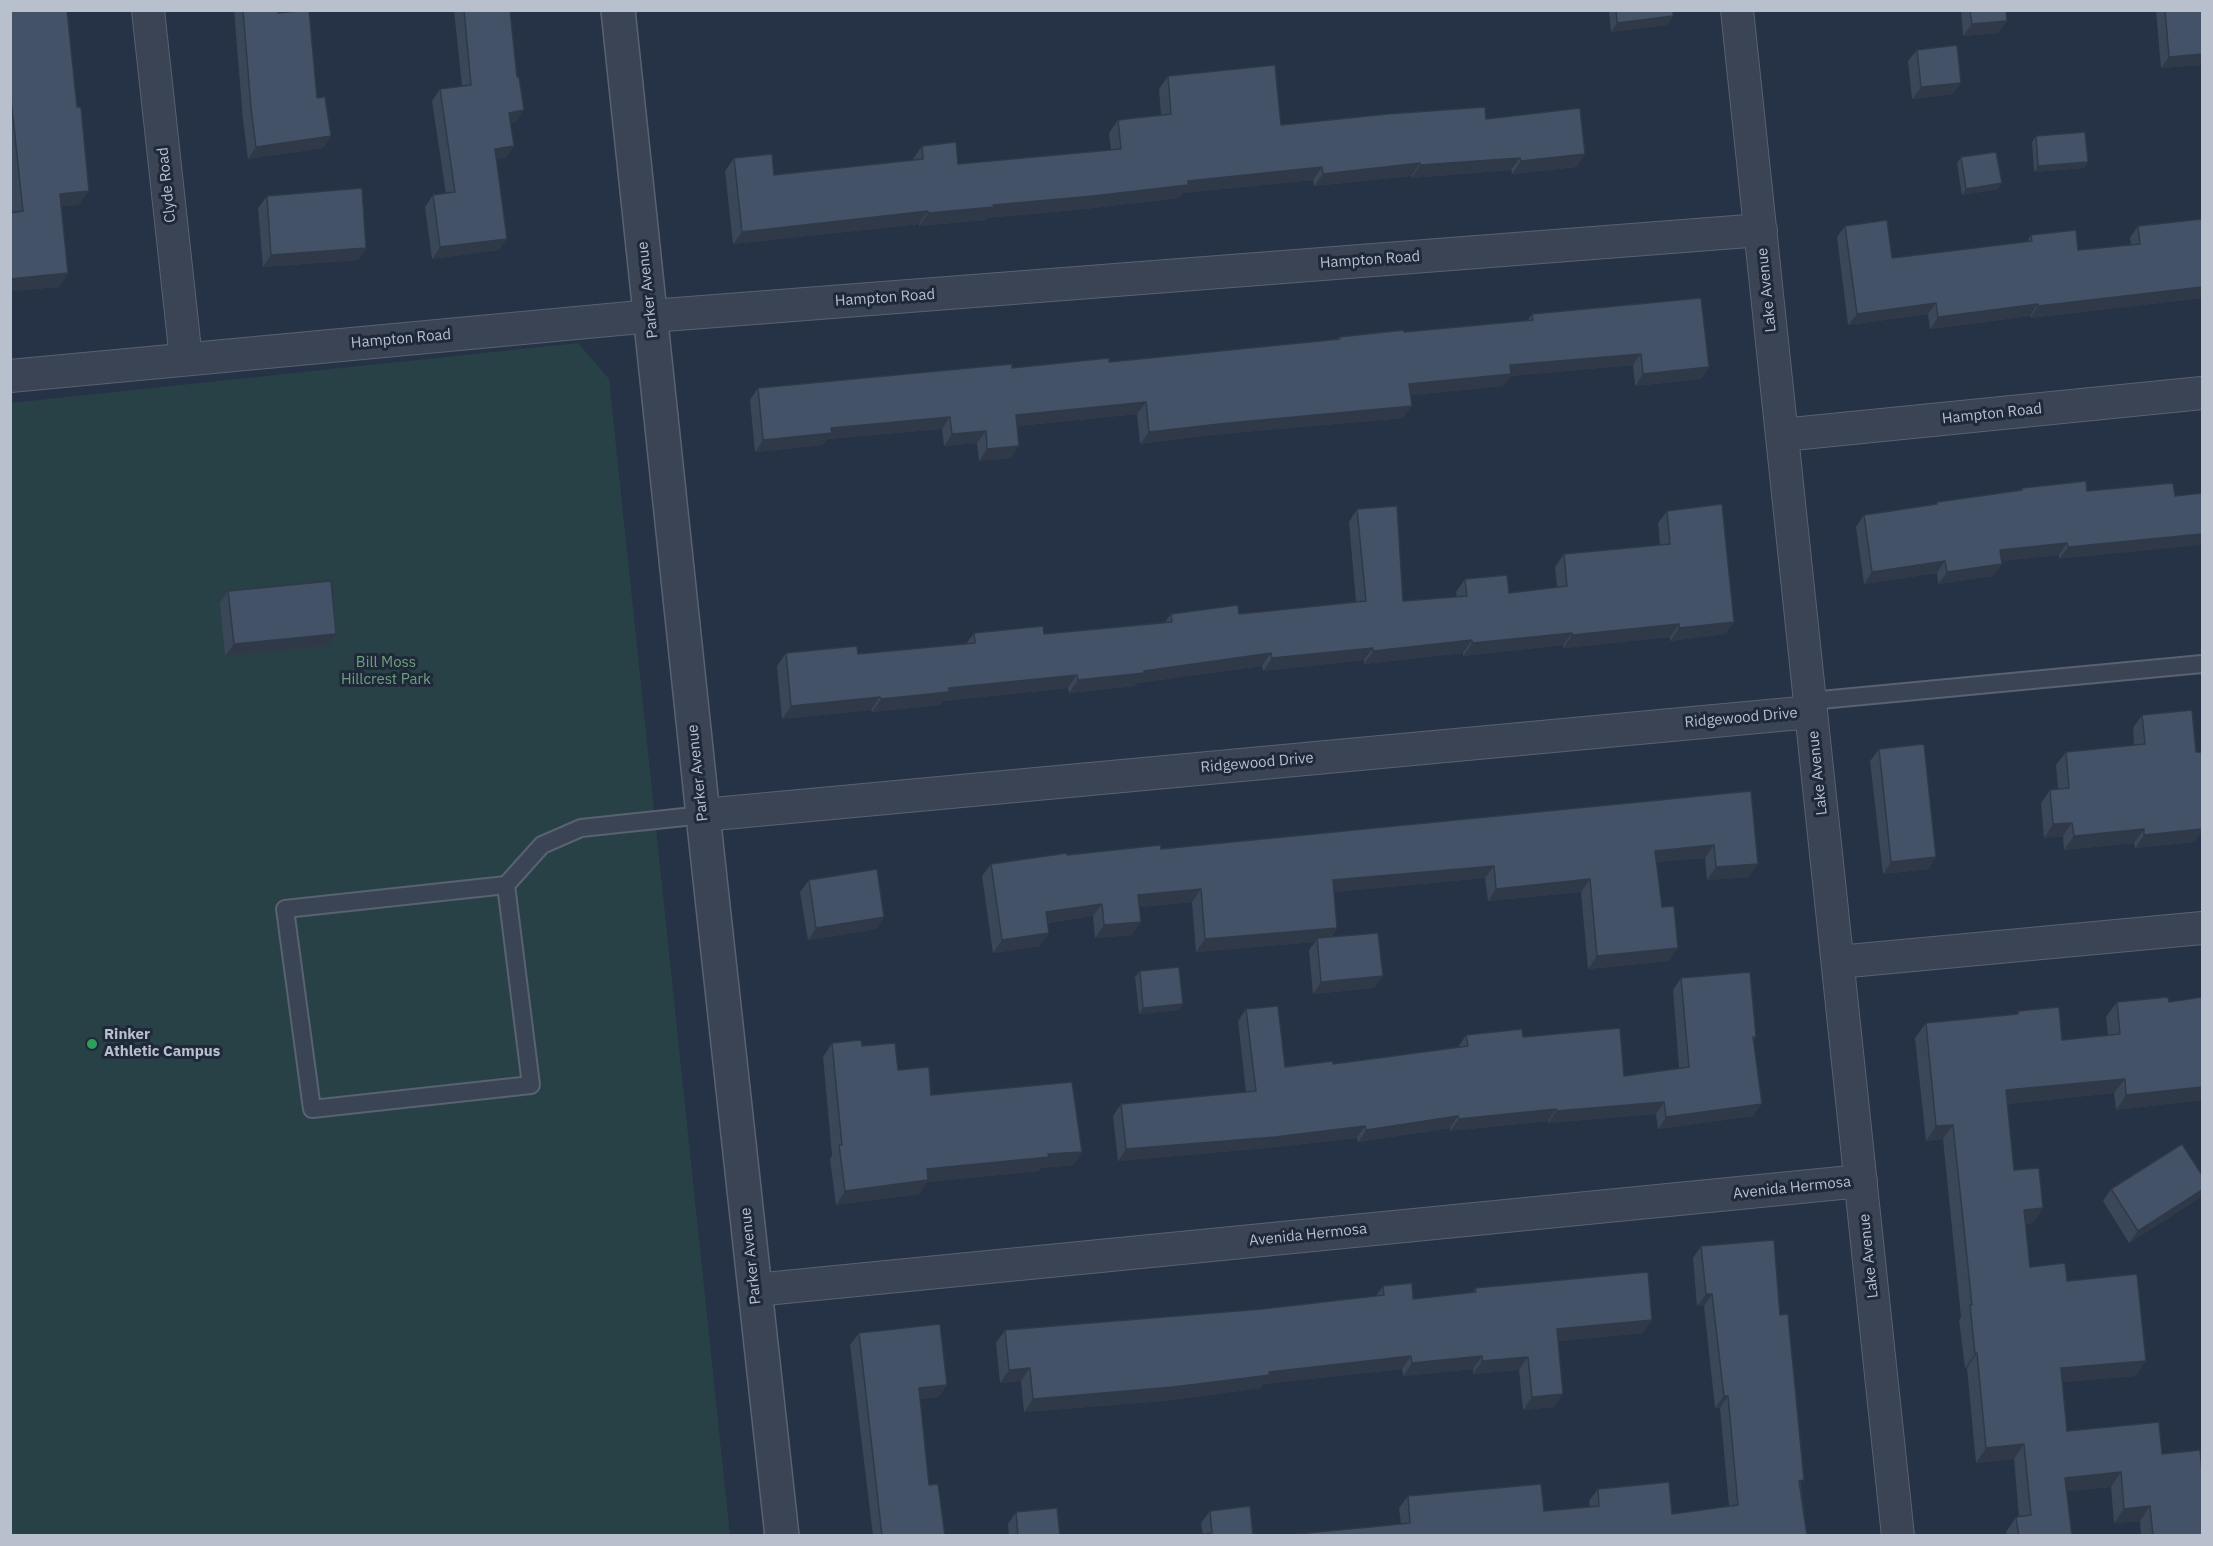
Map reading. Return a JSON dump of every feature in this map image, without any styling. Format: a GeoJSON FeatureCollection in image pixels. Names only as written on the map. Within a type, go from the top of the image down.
{"type":"FeatureCollection","features":[{"type":"Feature","properties":{"kind":"street","name":"Clyde Road"},"geometry":{"type":"LineString","coordinates":[[148,10],[186,359]]}},
{"type":"Feature","properties":{"kind":"street","name":"Parker Avenue"},"geometry":{"type":"LineString","coordinates":[[618,10],[782,1536]]}},
{"type":"Feature","properties":{"kind":"street","name":"Lake Avenue"},"geometry":{"type":"LineString","coordinates":[[1737,10],[1898,1536]]}},
{"type":"Feature","properties":{"kind":"street","name":"Hampton Road"},"geometry":{"type":"LineString","coordinates":[[10,376],[651,316],[1761,230]]}},
{"type":"Feature","properties":{"kind":"street","name":"Hampton Road"},"geometry":{"type":"LineString","coordinates":[[1782,435],[2202,393]]}},
{"type":"Feature","properties":{"kind":"street","name":"Ridgewood Drive"},"geometry":{"type":"LineString","coordinates":[[703,815],[1811,706]]}},
{"type":"Feature","properties":{"kind":"street"},"geometry":{"type":"LineString","coordinates":[[1838,963],[2202,928]]}},
{"type":"Feature","properties":{"kind":"street","name":"Avenida Hermosa"},"geometry":{"type":"LineString","coordinates":[[755,1290],[1861,1181]]}},
{"type":"Feature","properties":{"kind":"lane"},"geometry":{"type":"LineString","coordinates":[[1811,706],[2202,664]]}},
{"type":"Feature","properties":{"kind":"lane"},"geometry":{"type":"LineString","coordinates":[[506,885],[531,1085],[312,1109],[285,909],[506,885],[542,845],[581,828],[703,815]]}},
{"type":"Feature","properties":{"kind":"green space","name":"Bill Moss Hillcrest Park"},"geometry":{"type":"Polygon","coordinates":[[[578,343],[609,379],[730,1535],[11,1535],[10,403],[578,343]]]}},
{"type":"Feature","properties":{"kind":"building"},"geometry":{"type":"Polygon","coordinates":[[[10,10],[67,10],[77,107],[81,107],[89,191],[60,194],[68,273],[10,279],[10,213],[23,211],[10,89],[10,10]]]}},
{"type":"Feature","properties":{"kind":"building"},"geometry":{"type":"Polygon","coordinates":[[[243,10],[278,10],[278,13],[309,10],[317,98],[325,97],[331,136],[256,147],[243,10]]]}},
{"type":"Feature","properties":{"kind":"building"},"geometry":{"type":"Polygon","coordinates":[[[464,10],[510,10],[517,77],[519,77],[524,110],[509,113],[514,146],[495,149],[507,239],[440,247],[433,195],[455,192],[440,89],[471,85],[464,10]]]}},
{"type":"Feature","properties":{"kind":"building"},"geometry":{"type":"Polygon","coordinates":[[[1616,10],[1673,10],[1673,16],[1617,23],[1616,10]]]}},
{"type":"Feature","properties":{"kind":"building"},"geometry":{"type":"Polygon","coordinates":[[[1970,10],[2006,10],[2007,21],[1972,24],[1970,10]]]}},
{"type":"Feature","properties":{"kind":"building"},"geometry":{"type":"Polygon","coordinates":[[[2165,10],[2202,10],[2202,54],[2169,57],[2165,10]]]}},
{"type":"Feature","properties":{"kind":"building"},"geometry":{"type":"Polygon","coordinates":[[[1957,45],[1961,83],[1921,87],[1917,50],[1957,45]]]}},
{"type":"Feature","properties":{"kind":"building"},"geometry":{"type":"Polygon","coordinates":[[[1275,65],[1281,125],[1485,107],[1486,119],[1580,108],[1585,154],[1521,161],[1520,158],[1420,165],[1420,163],[1323,174],[1322,167],[1188,181],[1188,185],[1093,196],[928,213],[928,211],[742,232],[734,158],[772,154],[774,175],[923,159],[922,146],[956,142],[958,164],[1121,149],[1118,120],[1171,114],[1168,76],[1275,65]]]}},
{"type":"Feature","properties":{"kind":"building"},"geometry":{"type":"Polygon","coordinates":[[[2085,132],[2088,162],[2038,166],[2036,136],[2085,132]]]}},
{"type":"Feature","properties":{"kind":"building"},"geometry":{"type":"Polygon","coordinates":[[[1996,152],[2002,183],[1966,189],[1961,157],[1996,152]]]}},
{"type":"Feature","properties":{"kind":"building"},"geometry":{"type":"Polygon","coordinates":[[[362,188],[366,248],[271,255],[267,196],[362,188]]]}},
{"type":"Feature","properties":{"kind":"building"},"geometry":{"type":"Polygon","coordinates":[[[2202,219],[2202,287],[1938,317],[1936,303],[1857,314],[1845,226],[1887,220],[1892,258],[2032,241],[2031,235],[2076,230],[2078,250],[2140,244],[2138,226],[2202,219]]]}},
{"type":"Feature","properties":{"kind":"building"},"geometry":{"type":"Polygon","coordinates":[[[1701,298],[1709,367],[1643,374],[1641,354],[1510,365],[1511,374],[1409,384],[1412,406],[1149,432],[1146,402],[1016,415],[1019,446],[987,449],[986,431],[952,434],[950,417],[831,428],[832,433],[763,440],[758,388],[1012,364],[1012,368],[1109,358],[1109,362],[1340,339],[1339,337],[1404,330],[1404,332],[1533,320],[1532,314],[1701,298]]]}},
{"type":"Feature","properties":{"kind":"building"},"geometry":{"type":"Polygon","coordinates":[[[2086,481],[2087,491],[2173,483],[2175,496],[2202,493],[2202,534],[2068,547],[2067,543],[2000,550],[2002,564],[1947,572],[1945,561],[1872,572],[1864,515],[2022,490],[2022,488],[2086,481]]]}},
{"type":"Feature","properties":{"kind":"building"},"geometry":{"type":"Polygon","coordinates":[[[1722,504],[1734,622],[1679,628],[1679,624],[1472,643],[1472,640],[1373,651],[1373,648],[1272,658],[1271,653],[1144,671],[1144,673],[1078,680],[1077,675],[949,688],[949,692],[791,706],[786,653],[857,646],[858,654],[975,643],[974,633],[1043,626],[1044,634],[1172,622],[1171,614],[1238,605],[1239,614],[1366,601],[1357,509],[1397,506],[1403,601],[1467,596],[1465,579],[1507,575],[1509,593],[1567,586],[1564,554],[1670,544],[1667,511],[1722,504]]]}},
{"type":"Feature","properties":{"kind":"building"},"geometry":{"type":"Polygon","coordinates":[[[331,581],[336,634],[234,644],[228,591],[331,581]]]}},
{"type":"Feature","properties":{"kind":"building"},"geometry":{"type":"Polygon","coordinates":[[[2192,710],[2196,752],[2202,752],[2202,829],[2144,835],[2144,829],[2074,836],[2072,823],[2053,824],[2050,790],[2069,788],[2066,752],[2145,744],[2142,715],[2192,710]]]}},
{"type":"Feature","properties":{"kind":"building"},"geometry":{"type":"Polygon","coordinates":[[[1924,744],[1936,857],[1891,862],[1879,749],[1924,744]]]}},
{"type":"Feature","properties":{"kind":"building"},"geometry":{"type":"Polygon","coordinates":[[[1751,791],[1758,864],[1716,867],[1714,845],[1655,851],[1662,907],[1674,906],[1678,948],[1597,956],[1590,879],[1496,889],[1494,866],[1333,880],[1337,928],[1205,939],[1201,889],[1138,895],[1141,922],[1104,925],[1102,904],[1046,912],[1049,933],[1002,940],[991,864],[1067,853],[1067,855],[1161,845],[1161,849],[1751,791]]]}},
{"type":"Feature","properties":{"kind":"building"},"geometry":{"type":"Polygon","coordinates":[[[877,869],[884,917],[816,928],[809,880],[877,869]]]}},
{"type":"Feature","properties":{"kind":"building"},"geometry":{"type":"Polygon","coordinates":[[[1378,933],[1383,976],[1321,982],[1317,938],[1378,933]]]}},
{"type":"Feature","properties":{"kind":"building"},"geometry":{"type":"Polygon","coordinates":[[[1179,967],[1183,1004],[1143,1008],[1140,971],[1179,967]]]}},
{"type":"Feature","properties":{"kind":"building"},"geometry":{"type":"Polygon","coordinates":[[[1750,972],[1756,1037],[1753,1037],[1762,1104],[1666,1117],[1664,1102],[1556,1111],[1556,1109],[1459,1119],[1458,1116],[1366,1130],[1365,1126],[1275,1137],[1126,1149],[1121,1104],[1256,1091],[1246,1009],[1278,1006],[1285,1067],[1333,1061],[1333,1064],[1468,1046],[1466,1035],[1522,1029],[1523,1037],[1620,1028],[1624,1076],[1689,1067],[1681,978],[1750,972]]]}},
{"type":"Feature","properties":{"kind":"building"},"geometry":{"type":"Polygon","coordinates":[[[2168,997],[2169,1002],[2202,997],[2202,1087],[2126,1095],[2125,1079],[2006,1090],[2014,1170],[2039,1168],[2043,1208],[2024,1210],[2030,1267],[2065,1263],[2067,1281],[2137,1274],[2146,1361],[2061,1368],[2067,1431],[2159,1422],[2162,1454],[2200,1450],[2202,1536],[2153,1536],[2150,1506],[2124,1509],[2121,1472],[2065,1478],[2072,1536],[2019,1536],[2016,1517],[2031,1515],[2024,1444],[1986,1448],[1953,1125],[1936,1126],[1926,1023],[2018,1014],[2018,1011],[2059,1007],[2062,1040],[2120,1034],[2117,1002],[2168,997]]]}},
{"type":"Feature","properties":{"kind":"building"},"geometry":{"type":"Polygon","coordinates":[[[861,1040],[862,1046],[895,1043],[898,1070],[929,1067],[931,1095],[1072,1082],[1082,1152],[927,1169],[928,1180],[845,1191],[839,1145],[842,1145],[832,1043],[861,1040]]]}},
{"type":"Feature","properties":{"kind":"building"},"geometry":{"type":"Polygon","coordinates":[[[2182,1144],[2202,1175],[2202,1190],[2138,1231],[2111,1189],[2182,1144]]]}},
{"type":"Feature","properties":{"kind":"building"},"geometry":{"type":"Polygon","coordinates":[[[1774,1240],[1780,1315],[1788,1314],[1804,1480],[1799,1481],[1807,1536],[1278,1536],[1410,1523],[1408,1496],[1541,1484],[1544,1511],[1599,1506],[1598,1489],[1669,1482],[1672,1514],[1738,1505],[1728,1396],[1724,1396],[1712,1294],[1706,1294],[1701,1246],[1774,1240]]]}},
{"type":"Feature","properties":{"kind":"building"},"geometry":{"type":"Polygon","coordinates":[[[1648,1272],[1652,1320],[1557,1329],[1563,1394],[1532,1397],[1528,1357],[1482,1361],[1482,1356],[1412,1363],[1411,1356],[1269,1372],[1270,1375],[1173,1387],[1033,1399],[1030,1368],[1009,1370],[1005,1330],[1262,1309],[1384,1295],[1383,1286],[1412,1283],[1413,1299],[1476,1292],[1475,1288],[1648,1272]]]}},
{"type":"Feature","properties":{"kind":"building"},"geometry":{"type":"Polygon","coordinates":[[[940,1324],[947,1385],[919,1388],[929,1485],[938,1484],[945,1536],[882,1536],[859,1333],[940,1324]]]}},
{"type":"Feature","properties":{"kind":"building"},"geometry":{"type":"Polygon","coordinates":[[[1250,1506],[1253,1536],[1188,1536],[1212,1533],[1210,1511],[1250,1506]]]}},
{"type":"Feature","properties":{"kind":"building"},"geometry":{"type":"Polygon","coordinates":[[[1057,1508],[1060,1536],[1018,1536],[1016,1512],[1057,1508]]]}},
{"type":"Feature","properties":{"kind":"place","name":"Rinker Athletic Campus"},"geometry":{"type":"Point","coordinates":[92,1044]}}]}
